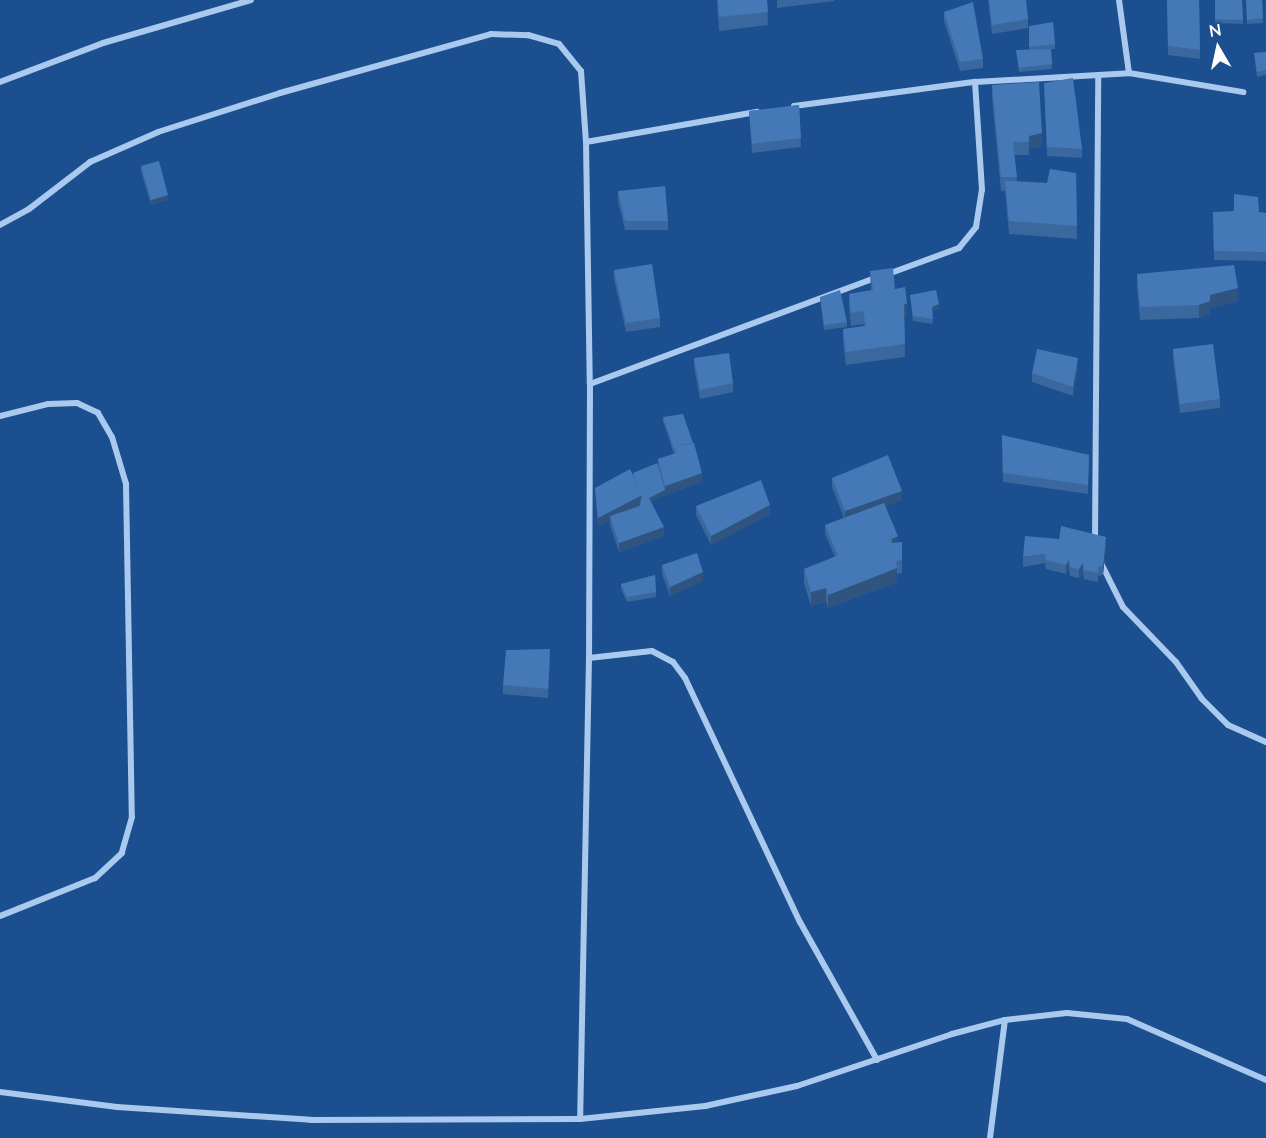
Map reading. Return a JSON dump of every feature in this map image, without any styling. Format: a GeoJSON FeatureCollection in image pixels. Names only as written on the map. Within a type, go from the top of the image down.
{"type":"FeatureCollection","features":[{"type":"Feature","properties":{"kind":"street"},"geometry":{"type":"LineString","coordinates":[[0,82],[103,43],[251,0]]}},
{"type":"Feature","properties":{"kind":"street"},"geometry":{"type":"LineString","coordinates":[[1119,0],[1129,73]]}},
{"type":"Feature","properties":{"kind":"street"},"geometry":{"type":"LineString","coordinates":[[0,225],[29,209],[90,162],[158,132],[280,93],[491,34],[528,35],[559,44],[581,71],[586,142],[590,384],[589,658],[580,1119]]}},
{"type":"Feature","properties":{"kind":"street"},"geometry":{"type":"LineString","coordinates":[[784,108],[975,82],[1129,73],[1243,92]]}},
{"type":"Feature","properties":{"kind":"street"},"geometry":{"type":"LineString","coordinates":[[1098,75],[1093,535],[1103,570],[1123,607],[1176,662],[1202,699],[1228,726],[1266,742]]}},
{"type":"Feature","properties":{"kind":"street"},"geometry":{"type":"LineString","coordinates":[[590,384],[959,248],[976,226],[982,190],[975,82]]}},
{"type":"Feature","properties":{"kind":"street"},"geometry":{"type":"LineString","coordinates":[[586,142],[761,112]]}},
{"type":"Feature","properties":{"kind":"street"},"geometry":{"type":"LineString","coordinates":[[0,416],[48,404],[77,403],[98,413],[112,437],[126,484],[132,817],[122,853],[95,878],[0,916]]}},
{"type":"Feature","properties":{"kind":"street"},"geometry":{"type":"LineString","coordinates":[[589,658],[652,651],[674,662],[685,678],[800,922],[877,1060]]}},
{"type":"Feature","properties":{"kind":"street"},"geometry":{"type":"LineString","coordinates":[[0,1092],[117,1107],[311,1120],[580,1119],[705,1106],[797,1086],[1005,1020],[1067,1013],[1127,1019],[1266,1080]]}},
{"type":"Feature","properties":{"kind":"street"},"geometry":{"type":"LineString","coordinates":[[990,1138],[1005,1020]]}},
{"type":"Feature","properties":{"kind":"building"},"geometry":{"type":"Polygon","coordinates":[[[718,0],[767,0],[768,12],[719,17],[718,0]]]}},
{"type":"Feature","properties":{"kind":"building"},"geometry":{"type":"Polygon","coordinates":[[[989,0],[1026,0],[1028,19],[992,25],[989,0]]]}},
{"type":"Feature","properties":{"kind":"building"},"geometry":{"type":"Polygon","coordinates":[[[1167,0],[1199,0],[1200,50],[1168,46],[1167,0]]]}},
{"type":"Feature","properties":{"kind":"building"},"geometry":{"type":"Polygon","coordinates":[[[1215,0],[1242,0],[1243,20],[1215,19],[1215,0]]]}},
{"type":"Feature","properties":{"kind":"building"},"geometry":{"type":"Polygon","coordinates":[[[1246,0],[1262,0],[1263,18],[1247,20],[1246,0]]]}},
{"type":"Feature","properties":{"kind":"building"},"geometry":{"type":"Polygon","coordinates":[[[973,2],[983,59],[960,62],[944,12],[973,2]]]}},
{"type":"Feature","properties":{"kind":"building"},"geometry":{"type":"Polygon","coordinates":[[[1053,22],[1055,44],[1029,47],[1029,26],[1053,22]]]}},
{"type":"Feature","properties":{"kind":"building"},"geometry":{"type":"Polygon","coordinates":[[[1051,49],[1052,64],[1019,68],[1016,50],[1051,49]]]}},
{"type":"Feature","properties":{"kind":"building"},"geometry":{"type":"Polygon","coordinates":[[[1266,52],[1266,70],[1257,72],[1254,53],[1266,52]]]}},
{"type":"Feature","properties":{"kind":"building"},"geometry":{"type":"Polygon","coordinates":[[[1073,78],[1082,149],[1047,147],[1044,83],[1073,78]]]}},
{"type":"Feature","properties":{"kind":"building"},"geometry":{"type":"Polygon","coordinates":[[[1039,82],[1042,133],[1029,136],[1029,142],[1013,142],[1017,177],[1001,177],[992,85],[1039,82]]]}},
{"type":"Feature","properties":{"kind":"building"},"geometry":{"type":"Polygon","coordinates":[[[799,105],[801,138],[752,144],[749,111],[799,105]]]}},
{"type":"Feature","properties":{"kind":"building"},"geometry":{"type":"Polygon","coordinates":[[[159,161],[168,195],[151,200],[141,166],[159,161]]]}},
{"type":"Feature","properties":{"kind":"building"},"geometry":{"type":"Polygon","coordinates":[[[1050,169],[1076,173],[1077,226],[1009,221],[1005,181],[1047,183],[1050,169]]]}},
{"type":"Feature","properties":{"kind":"building"},"geometry":{"type":"Polygon","coordinates":[[[665,186],[668,221],[625,221],[618,191],[665,186]]]}},
{"type":"Feature","properties":{"kind":"building"},"geometry":{"type":"Polygon","coordinates":[[[1234,194],[1258,197],[1259,212],[1266,213],[1266,252],[1214,251],[1213,212],[1234,211],[1234,194]]]}},
{"type":"Feature","properties":{"kind":"building"},"geometry":{"type":"Polygon","coordinates":[[[652,264],[660,318],[626,323],[614,270],[652,264]]]}},
{"type":"Feature","properties":{"kind":"building"},"geometry":{"type":"Polygon","coordinates":[[[1234,265],[1238,288],[1210,295],[1210,301],[1199,305],[1140,307],[1137,274],[1234,265]]]}},
{"type":"Feature","properties":{"kind":"building"},"geometry":{"type":"Polygon","coordinates":[[[893,268],[895,289],[905,287],[907,303],[904,305],[905,344],[846,352],[843,329],[866,326],[863,311],[851,313],[849,294],[873,290],[870,271],[893,268]]]}},
{"type":"Feature","properties":{"kind":"building"},"geometry":{"type":"Polygon","coordinates":[[[840,290],[847,322],[824,325],[820,297],[840,290]]]}},
{"type":"Feature","properties":{"kind":"building"},"geometry":{"type":"Polygon","coordinates":[[[936,290],[939,304],[932,307],[933,319],[913,316],[910,295],[936,290]]]}},
{"type":"Feature","properties":{"kind":"building"},"geometry":{"type":"Polygon","coordinates":[[[1213,344],[1220,399],[1180,404],[1173,349],[1213,344]]]}},
{"type":"Feature","properties":{"kind":"building"},"geometry":{"type":"Polygon","coordinates":[[[1037,349],[1078,358],[1073,387],[1032,373],[1037,349]]]}},
{"type":"Feature","properties":{"kind":"building"},"geometry":{"type":"Polygon","coordinates":[[[729,353],[733,383],[700,390],[694,358],[729,353]]]}},
{"type":"Feature","properties":{"kind":"building"},"geometry":{"type":"Polygon","coordinates":[[[683,414],[693,443],[675,446],[674,449],[663,417],[683,414]]]}},
{"type":"Feature","properties":{"kind":"building"},"geometry":{"type":"Polygon","coordinates":[[[1002,435],[1089,455],[1088,485],[1003,473],[1002,435]]]}},
{"type":"Feature","properties":{"kind":"building"},"geometry":{"type":"Polygon","coordinates":[[[694,443],[702,473],[665,486],[658,459],[676,453],[675,446],[694,443]]]}},
{"type":"Feature","properties":{"kind":"building"},"geometry":{"type":"Polygon","coordinates":[[[888,455],[902,491],[845,511],[832,478],[888,455]]]}},
{"type":"Feature","properties":{"kind":"building"},"geometry":{"type":"Polygon","coordinates":[[[657,463],[665,490],[649,498],[648,496],[642,498],[633,473],[657,463]]]}},
{"type":"Feature","properties":{"kind":"building"},"geometry":{"type":"Polygon","coordinates":[[[630,469],[642,495],[598,518],[595,488],[630,469]]]}},
{"type":"Feature","properties":{"kind":"building"},"geometry":{"type":"Polygon","coordinates":[[[761,480],[770,505],[711,536],[696,506],[761,480]]]}},
{"type":"Feature","properties":{"kind":"building"},"geometry":{"type":"Polygon","coordinates":[[[648,496],[664,527],[619,543],[610,516],[640,506],[641,498],[648,496]]]}},
{"type":"Feature","properties":{"kind":"building"},"geometry":{"type":"Polygon","coordinates":[[[884,503],[898,536],[892,539],[891,534],[838,556],[825,525],[884,503]]]}},
{"type":"Feature","properties":{"kind":"building"},"geometry":{"type":"Polygon","coordinates":[[[1061,526],[1106,537],[1103,566],[1098,567],[1098,573],[1084,570],[1083,563],[1079,569],[1070,567],[1069,560],[1066,565],[1046,560],[1045,554],[1023,557],[1025,536],[1059,539],[1061,526]]]}},
{"type":"Feature","properties":{"kind":"building"},"geometry":{"type":"Polygon","coordinates":[[[891,534],[892,543],[902,542],[902,560],[896,561],[897,568],[828,595],[826,588],[811,592],[804,569],[891,534]]]}},
{"type":"Feature","properties":{"kind":"building"},"geometry":{"type":"Polygon","coordinates":[[[697,553],[703,572],[670,587],[662,565],[697,553]]]}},
{"type":"Feature","properties":{"kind":"building"},"geometry":{"type":"Polygon","coordinates":[[[655,575],[656,592],[627,597],[621,584],[655,575]]]}},
{"type":"Feature","properties":{"kind":"building"},"geometry":{"type":"Polygon","coordinates":[[[550,649],[548,689],[503,685],[506,650],[550,649]]]}}]}
